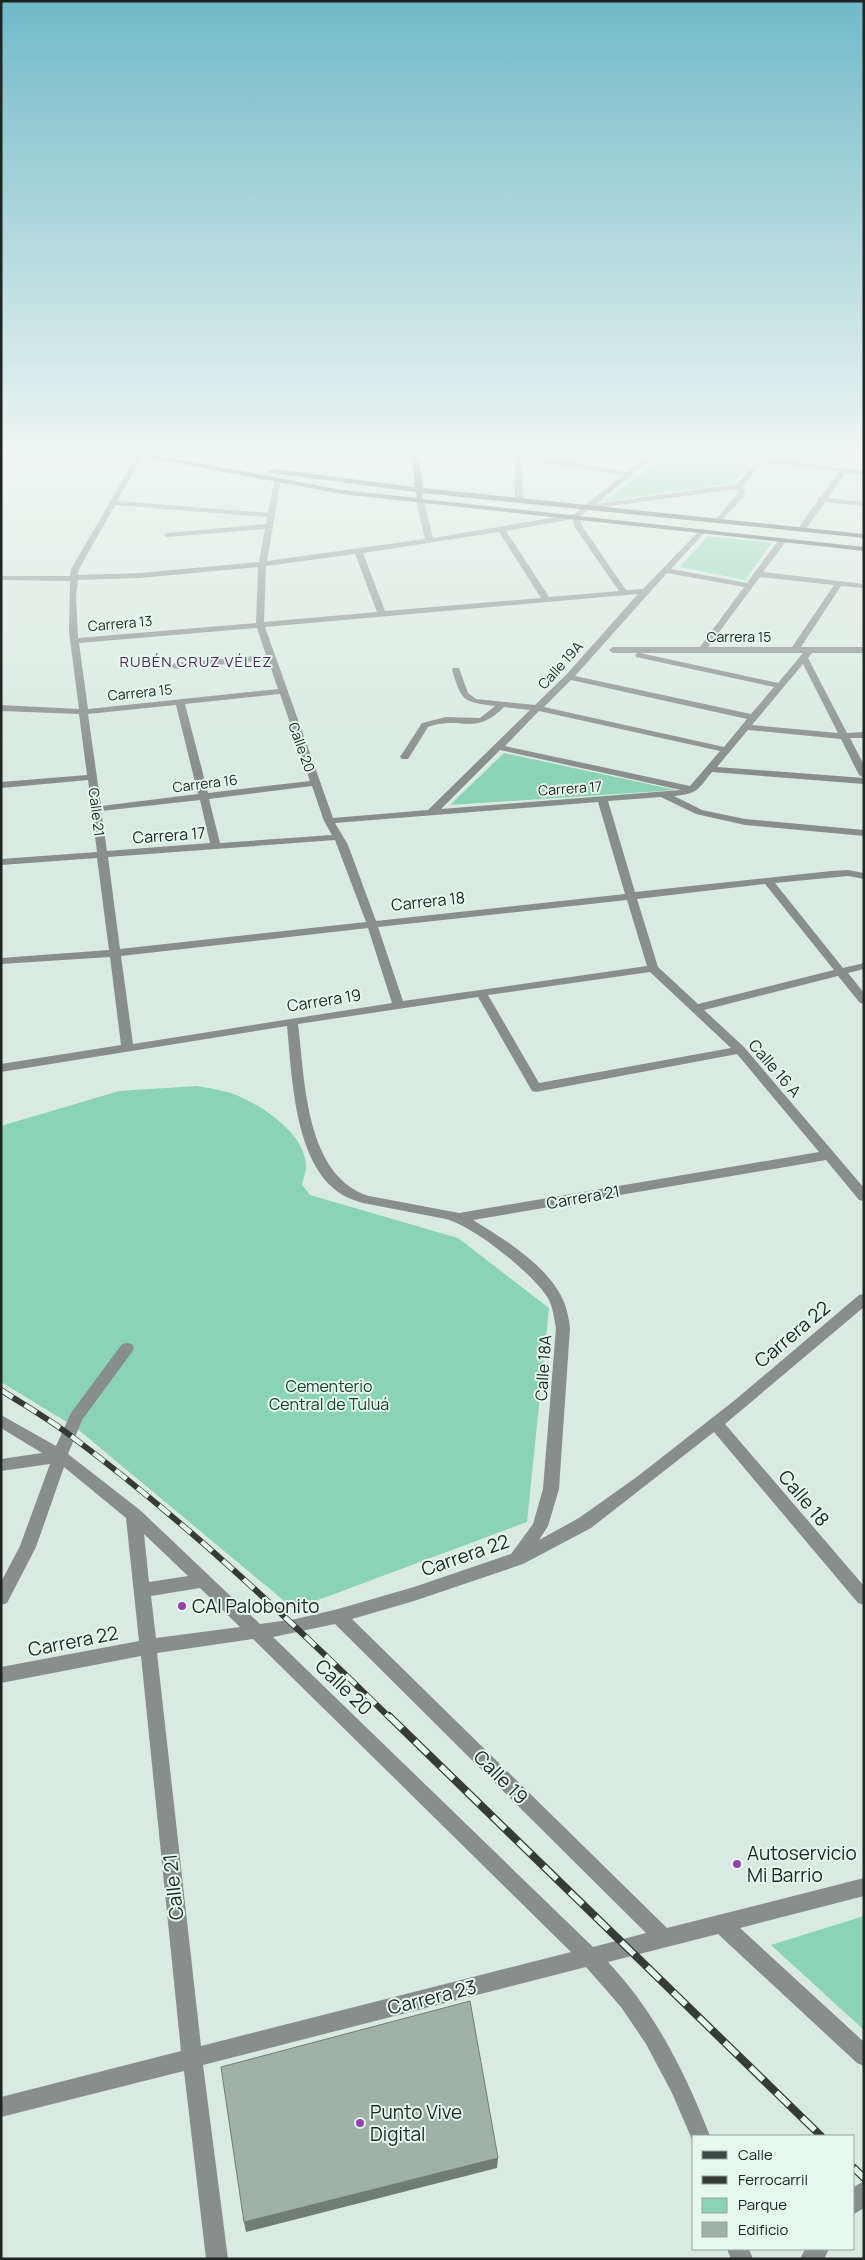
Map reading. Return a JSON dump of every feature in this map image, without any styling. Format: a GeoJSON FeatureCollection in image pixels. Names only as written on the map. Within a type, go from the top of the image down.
{"type":"FeatureCollection","features":[{"type":"Feature","properties":{"kind":"street","name":"Calle 21"},"geometry":{"type":"LineString","coordinates":[[80,557],[73,578],[72,616],[74,641],[127,1046]]}},
{"type":"Feature","properties":{"kind":"street","name":"Calle 20"},"geometry":{"type":"LineString","coordinates":[[263,557],[260,625],[329,821],[339,837],[372,924],[399,1005]]}},
{"type":"Feature","properties":{"kind":"street"},"geometry":{"type":"LineString","coordinates":[[1,578],[73,578],[262,566],[317,557]]}},
{"type":"Feature","properties":{"kind":"street"},"geometry":{"type":"LineString","coordinates":[[360,557],[382,614]]}},
{"type":"Feature","properties":{"kind":"street"},"geometry":{"type":"LineString","coordinates":[[519,557],[547,600]]}},
{"type":"Feature","properties":{"kind":"street"},"geometry":{"type":"LineString","coordinates":[[600,557],[624,593]]}},
{"type":"Feature","properties":{"kind":"street","name":"Calle 19A"},"geometry":{"type":"LineString","coordinates":[[432,812],[569,677],[595,646],[677,557]]}},
{"type":"Feature","properties":{"kind":"street"},"geometry":{"type":"LineString","coordinates":[[702,650],[771,557]]}},
{"type":"Feature","properties":{"kind":"street"},"geometry":{"type":"LineString","coordinates":[[666,570],[750,586]]}},
{"type":"Feature","properties":{"kind":"street"},"geometry":{"type":"LineString","coordinates":[[759,574],[864,586]]}},
{"type":"Feature","properties":{"kind":"street"},"geometry":{"type":"LineString","coordinates":[[795,650],[839,583]]}},
{"type":"Feature","properties":{"kind":"street","name":"Carrera 13"},"geometry":{"type":"LineString","coordinates":[[74,641],[646,591]]}},
{"type":"Feature","properties":{"kind":"street"},"geometry":{"type":"LineString","coordinates":[[595,646],[780,686]]}},
{"type":"Feature","properties":{"kind":"street","name":"Carrera 15"},"geometry":{"type":"LineString","coordinates":[[613,650],[795,650],[807,654],[864,650]]}},
{"type":"Feature","properties":{"kind":"street"},"geometry":{"type":"LineString","coordinates":[[498,747],[691,791],[807,654],[843,736],[864,775]]}},
{"type":"Feature","properties":{"kind":"street"},"geometry":{"type":"LineString","coordinates":[[175,666],[270,656]]}},
{"type":"Feature","properties":{"kind":"street"},"geometry":{"type":"LineString","coordinates":[[456,670],[462,691],[467,697],[501,705],[537,708],[726,750]]}},
{"type":"Feature","properties":{"kind":"street"},"geometry":{"type":"LineString","coordinates":[[569,677],[753,718]]}},
{"type":"Feature","properties":{"kind":"street","name":"Carrera 15"},"geometry":{"type":"LineString","coordinates":[[1,708],[84,712],[282,691]]}},
{"type":"Feature","properties":{"kind":"street"},"geometry":{"type":"LineString","coordinates":[[180,701],[216,846]]}},
{"type":"Feature","properties":{"kind":"street"},"geometry":{"type":"LineString","coordinates":[[406,757],[425,725],[442,720],[472,722],[487,720],[501,705]]}},
{"type":"Feature","properties":{"kind":"street"},"geometry":{"type":"LineString","coordinates":[[746,727],[843,736],[864,735]]}},
{"type":"Feature","properties":{"kind":"street"},"geometry":{"type":"LineString","coordinates":[[710,769],[864,781]]}},
{"type":"Feature","properties":{"kind":"street"},"geometry":{"type":"LineString","coordinates":[[1,785],[93,777]]}},
{"type":"Feature","properties":{"kind":"street","name":"Carrera 16"},"geometry":{"type":"LineString","coordinates":[[97,808],[316,783]]}},
{"type":"Feature","properties":{"kind":"street","name":"Carrera 17"},"geometry":{"type":"LineString","coordinates":[[329,821],[664,795],[691,791]]}},
{"type":"Feature","properties":{"kind":"street","name":"Carrera 17"},"geometry":{"type":"LineString","coordinates":[[664,795],[699,812],[745,822],[864,833]]}},
{"type":"Feature","properties":{"kind":"street"},"geometry":{"type":"LineString","coordinates":[[602,799],[653,968]]}},
{"type":"Feature","properties":{"kind":"street","name":"Carrera 17"},"geometry":{"type":"LineString","coordinates":[[1,862],[339,837]]}},
{"type":"Feature","properties":{"kind":"street","name":"Carrera 18"},"geometry":{"type":"LineString","coordinates":[[1,961],[115,952],[632,897],[767,880],[831,874],[861,875]]}},
{"type":"Feature","properties":{"kind":"street"},"geometry":{"type":"LineString","coordinates":[[767,880],[864,1001]]}},
{"type":"Feature","properties":{"kind":"street"},"geometry":{"type":"LineString","coordinates":[[696,1008],[864,966]]}},
{"type":"Feature","properties":{"kind":"street","name":"Carrera 19"},"geometry":{"type":"LineString","coordinates":[[1,1068],[127,1046],[653,968]]}},
{"type":"Feature","properties":{"kind":"street","name":"Calle 16 A"},"geometry":{"type":"LineString","coordinates":[[653,968],[740,1050],[864,1197]]}},
{"type":"Feature","properties":{"kind":"street"},"geometry":{"type":"LineString","coordinates":[[481,993],[536,1088],[740,1050]]}},
{"type":"Feature","properties":{"kind":"street","name":"Carrera 21"},"geometry":{"type":"LineString","coordinates":[[292,1021],[304,1112],[312,1142],[325,1171],[340,1188],[373,1201],[442,1213],[459,1218],[829,1155]]}},
{"type":"Feature","properties":{"kind":"street","name":"Calle 18A"},"geometry":{"type":"LineString","coordinates":[[459,1218],[517,1259],[542,1280],[554,1296],[563,1328],[552,1489],[540,1526],[517,1558]]}},
{"type":"Feature","properties":{"kind":"street","name":"Carrera 22"},"geometry":{"type":"LineString","coordinates":[[1,1675],[147,1647],[258,1632],[338,1616],[424,1591],[517,1558],[585,1523],[715,1423],[864,1299]]}},
{"type":"Feature","properties":{"kind":"street"},"geometry":{"type":"LineString","coordinates":[[1,1598],[28,1546],[76,1417],[127,1348]]}},
{"type":"Feature","properties":{"kind":"street","name":"Calle 20"},"geometry":{"type":"LineString","coordinates":[[1,1421],[60,1456],[134,1515],[258,1632],[590,1957],[632,2005],[655,2040],[676,2076],[700,2135]]}},
{"type":"Feature","properties":{"kind":"street","name":"Calle 18"},"geometry":{"type":"LineString","coordinates":[[715,1423],[861,1590]]}},
{"type":"Feature","properties":{"kind":"street"},"geometry":{"type":"LineString","coordinates":[[1,1465],[60,1456]]}},
{"type":"Feature","properties":{"kind":"street","name":"Calle 21"},"geometry":{"type":"LineString","coordinates":[[134,1515],[192,2057],[216,2259]]}},
{"type":"Feature","properties":{"kind":"street"},"geometry":{"type":"LineString","coordinates":[[142,1590],[204,1581]]}},
{"type":"Feature","properties":{"kind":"street","name":"Calle 19"},"geometry":{"type":"LineString","coordinates":[[338,1616],[664,1938]]}},
{"type":"Feature","properties":{"kind":"street","name":"Carrera 23"},"geometry":{"type":"LineString","coordinates":[[1,2107],[864,1887]]}},
{"type":"Feature","properties":{"kind":"street"},"geometry":{"type":"LineString","coordinates":[[720,1923],[864,2056]]}},
{"type":"Feature","properties":{"kind":"street"},"geometry":{"type":"LineString","coordinates":[[855,2202],[864,2192]]}},
{"type":"Feature","properties":{"kind":"green space"},"geometry":{"type":"Polygon","coordinates":[[[689,557],[761,557],[745,580],[680,567],[689,557]]]}},
{"type":"Feature","properties":{"kind":"green space"},"geometry":{"type":"Polygon","coordinates":[[[504,753],[676,790],[450,805],[504,753]]]}},
{"type":"Feature","properties":{"kind":"green space","name":"Cementerio Central de Tuluá"},"geometry":{"type":"Polygon","coordinates":[[[197,1086],[227,1092],[255,1104],[290,1131],[304,1154],[306,1168],[302,1185],[310,1195],[458,1238],[549,1308],[527,1522],[294,1609],[75,1427],[1,1382],[1,1126],[119,1091],[197,1086]]]}},
{"type":"Feature","properties":{"kind":"green space"},"geometry":{"type":"Polygon","coordinates":[[[864,1916],[864,2030],[771,1945],[864,1916]]]}},
{"type":"Feature","properties":{"kind":"building","name":"Punto Vive Digital"},"geometry":{"type":"Polygon","coordinates":[[[470,2001],[498,2158],[244,2222],[221,2067],[470,2001]]]}},
{"type":"Feature","properties":{"kind":"railway"},"geometry":{"type":"LineString","coordinates":[[1,1390],[63,1430],[155,1502],[275,1608],[390,1718]]}},
{"type":"Feature","properties":{"kind":"railway"},"geometry":{"type":"LineString","coordinates":[[389,1716],[820,2135]]}},
{"type":"Feature","properties":{"kind":"railway"},"geometry":{"type":"LineString","coordinates":[[855,2169],[864,2178]]}},
{"type":"Feature","properties":{"kind":"place","name":"CAI Palobonito"},"geometry":{"type":"Point","coordinates":[182,1606]}},
{"type":"Feature","properties":{"kind":"place","name":"Autoservicio Mi Barrio"},"geometry":{"type":"Point","coordinates":[737,1864]}},
{"type":"Feature","properties":{"kind":"place","name":"Punto Vive Digital"},"geometry":{"type":"Point","coordinates":[360,2123]}},
{"type":"Feature","properties":{"kind":"district","name":"RUBÉN CRUZ VÉLEZ"},"geometry":{"type":"Point","coordinates":[196,661]}}]}
